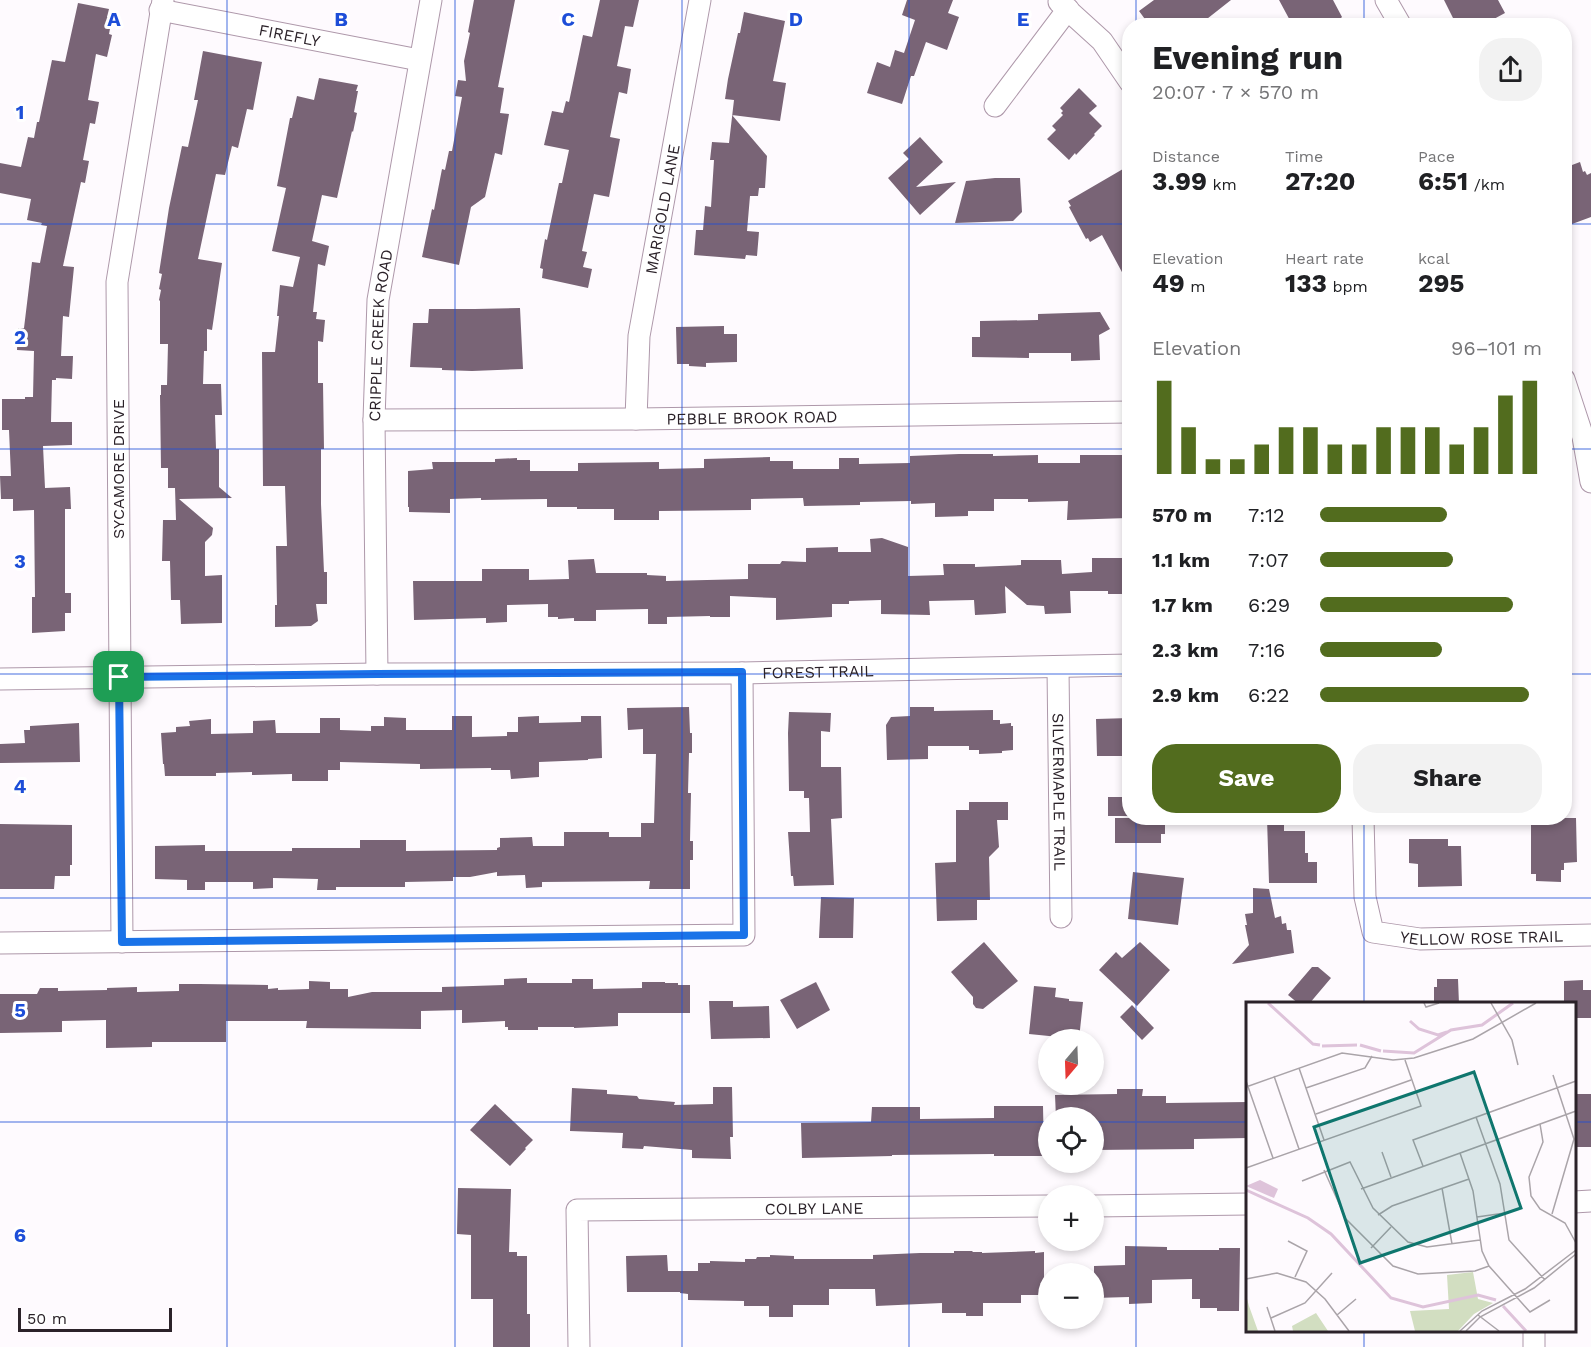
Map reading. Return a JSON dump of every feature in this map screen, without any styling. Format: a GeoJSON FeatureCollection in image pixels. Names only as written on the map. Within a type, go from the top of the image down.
{"type":"FeatureCollection","features":[{"type":"Feature","properties":{"kind":"street","name":"CRIPPLE CREEK ROAD"},"geometry":{"type":"LineString","coordinates":[[377,674],[374,420],[378,300],[430,0]]}},
{"type":"Feature","properties":{"kind":"street","name":"MARIGOLD LANE"},"geometry":{"type":"LineString","coordinates":[[636,419],[639,336],[699,0]]}},
{"type":"Feature","properties":{"kind":"street"},"geometry":{"type":"LineString","coordinates":[[1386,0],[1396,18]]}},
{"type":"Feature","properties":{"kind":"street","name":"FIREFLY"},"geometry":{"type":"LineString","coordinates":[[161,5],[419,60]]}},
{"type":"Feature","properties":{"kind":"street","name":"SYCAMORE DRIVE"},"geometry":{"type":"LineString","coordinates":[[122,942],[117,282],[161,5]]}},
{"type":"Feature","properties":{"kind":"street"},"geometry":{"type":"LineString","coordinates":[[994,106],[1063,5],[1102,41],[1122,70]]}},
{"type":"Feature","properties":{"kind":"street"},"geometry":{"type":"LineString","coordinates":[[1572,403],[1583,437],[1591,482]]}},
{"type":"Feature","properties":{"kind":"street","name":"PEBBLE BROOK ROAD"},"geometry":{"type":"LineString","coordinates":[[374,420],[1122,412]]}},
{"type":"Feature","properties":{"kind":"street","name":"FOREST TRAIL"},"geometry":{"type":"LineString","coordinates":[[0,679],[742,672],[1122,665]]}},
{"type":"Feature","properties":{"kind":"street","name":"SILVERMAPLE TRAIL"},"geometry":{"type":"LineString","coordinates":[[1058,668],[1061,917]]}},
{"type":"Feature","properties":{"kind":"street"},"geometry":{"type":"LineString","coordinates":[[0,944],[744,935],[742,672]]}},
{"type":"Feature","properties":{"kind":"street","name":"YELLOW ROSE TRAIL"},"geometry":{"type":"LineString","coordinates":[[1363,825],[1365,897],[1373,932],[1420,939],[1591,935]]}},
{"type":"Feature","properties":{"kind":"street"},"geometry":{"type":"LineString","coordinates":[[1104,1206],[1246,1204]]}},
{"type":"Feature","properties":{"kind":"street","name":"COLBY LANE"},"geometry":{"type":"LineString","coordinates":[[579,1347],[577,1210],[1038,1206]]}},
{"type":"Feature","properties":{"kind":"building"},"geometry":{"type":"Polygon","coordinates":[[[474,0],[515,0],[498,87],[504,88],[500,113],[509,114],[502,155],[495,153],[485,197],[471,207],[459,265],[422,257],[442,169],[445,170],[449,151],[452,151],[462,97],[455,96],[458,80],[466,81],[464,61],[474,0]]]}},
{"type":"Feature","properties":{"kind":"building"},"geometry":{"type":"Polygon","coordinates":[[[600,0],[639,0],[633,27],[625,26],[617,66],[631,69],[627,94],[619,92],[610,137],[620,139],[609,197],[594,194],[582,251],[587,252],[583,267],[592,269],[588,288],[542,278],[543,269],[540,268],[545,239],[547,240],[559,183],[562,183],[569,150],[544,145],[552,111],[563,113],[566,101],[569,102],[583,35],[592,37],[600,0]]]}},
{"type":"Feature","properties":{"kind":"building"},"geometry":{"type":"Polygon","coordinates":[[[907,0],[953,0],[948,13],[959,17],[947,50],[926,42],[902,104],[867,93],[877,62],[890,67],[895,50],[904,53],[915,20],[902,15],[907,0]]]}},
{"type":"Feature","properties":{"kind":"building"},"geometry":{"type":"Polygon","coordinates":[[[1154,0],[1231,0],[1208,18],[1144,18],[1139,11],[1154,0]]]}},
{"type":"Feature","properties":{"kind":"building"},"geometry":{"type":"Polygon","coordinates":[[[1279,0],[1333,0],[1342,17],[1341,18],[1289,18],[1279,0]]]}},
{"type":"Feature","properties":{"kind":"building"},"geometry":{"type":"Polygon","coordinates":[[[1444,0],[1498,0],[1505,13],[1496,18],[1453,18],[1444,0]]]}},
{"type":"Feature","properties":{"kind":"building"},"geometry":{"type":"Polygon","coordinates":[[[78,3],[109,9],[107,17],[112,18],[109,34],[112,35],[107,57],[96,54],[88,100],[99,102],[95,124],[90,123],[83,160],[89,161],[85,183],[81,182],[63,266],[74,267],[69,317],[63,316],[61,356],[73,356],[72,379],[52,380],[51,422],[72,422],[72,445],[43,446],[45,488],[70,487],[71,509],[65,509],[65,593],[71,593],[71,613],[65,613],[65,631],[32,633],[32,597],[35,597],[34,510],[13,511],[13,499],[1,499],[0,476],[11,476],[9,430],[2,430],[2,399],[33,397],[34,351],[17,350],[18,328],[24,328],[32,262],[40,263],[47,226],[27,220],[31,199],[0,193],[0,163],[21,167],[28,137],[34,138],[37,122],[39,122],[52,60],[65,62],[78,3]]]}},
{"type":"Feature","properties":{"kind":"building"},"geometry":{"type":"Polygon","coordinates":[[[744,12],[785,21],[773,81],[786,83],[780,121],[732,115],[734,100],[725,99],[744,12]]]}},
{"type":"Feature","properties":{"kind":"building"},"geometry":{"type":"Polygon","coordinates":[[[203,51],[262,62],[253,110],[247,109],[238,148],[232,146],[225,175],[216,174],[198,259],[222,263],[212,330],[207,329],[203,384],[221,384],[222,415],[215,415],[216,449],[219,449],[219,487],[232,498],[179,499],[213,528],[212,535],[205,542],[205,576],[222,575],[222,623],[181,624],[180,600],[171,600],[170,561],[162,561],[163,520],[176,520],[175,488],[168,488],[168,468],[161,468],[160,395],[161,385],[167,385],[168,344],[160,344],[159,300],[161,290],[159,289],[162,274],[159,273],[182,146],[188,147],[198,100],[194,100],[203,51]]]}},
{"type":"Feature","properties":{"kind":"building"},"geometry":{"type":"Polygon","coordinates":[[[319,78],[358,85],[354,112],[357,113],[337,198],[322,195],[312,241],[329,246],[325,266],[318,264],[313,312],[317,312],[316,319],[325,320],[323,342],[318,341],[318,383],[323,383],[324,449],[321,449],[321,504],[324,572],[327,572],[327,604],[316,604],[318,621],[311,626],[275,627],[276,546],[287,546],[285,486],[263,486],[262,352],[275,352],[280,285],[293,287],[300,257],[272,251],[286,188],[277,186],[290,118],[292,118],[297,96],[314,100],[319,78]]]}},
{"type":"Feature","properties":{"kind":"building"},"geometry":{"type":"Polygon","coordinates":[[[1079,88],[1097,106],[1089,113],[1102,126],[1069,160],[1047,139],[1056,130],[1052,126],[1063,115],[1060,108],[1079,88]]]}},
{"type":"Feature","properties":{"kind":"building"},"geometry":{"type":"Polygon","coordinates":[[[732,115],[767,156],[765,188],[759,188],[758,196],[750,196],[747,231],[759,232],[757,256],[746,255],[745,259],[694,255],[696,230],[703,230],[705,206],[711,207],[714,160],[710,160],[712,142],[729,143],[732,115]]]}},
{"type":"Feature","properties":{"kind":"building"},"geometry":{"type":"Polygon","coordinates":[[[920,137],[943,162],[916,187],[956,182],[920,215],[888,178],[909,159],[903,153],[920,137]]]}},
{"type":"Feature","properties":{"kind":"building"},"geometry":{"type":"Polygon","coordinates":[[[1580,162],[1583,172],[1585,171],[1587,175],[1591,173],[1591,217],[1572,224],[1572,165],[1580,162]]]}},
{"type":"Feature","properties":{"kind":"building"},"geometry":{"type":"Polygon","coordinates":[[[1122,170],[1122,272],[1102,235],[1090,242],[1088,238],[1086,239],[1068,201],[1122,170]]]}},
{"type":"Feature","properties":{"kind":"building"},"geometry":{"type":"Polygon","coordinates":[[[1020,178],[1022,212],[1013,221],[955,223],[966,181],[1020,178]]]}},
{"type":"Feature","properties":{"kind":"building"},"geometry":{"type":"Polygon","coordinates":[[[520,308],[523,369],[472,371],[410,367],[413,323],[428,323],[429,309],[520,308]]]}},
{"type":"Feature","properties":{"kind":"building"},"geometry":{"type":"Polygon","coordinates":[[[1100,312],[1110,329],[1099,335],[1100,360],[1071,361],[1071,353],[1029,353],[1029,358],[972,357],[972,337],[980,337],[980,321],[1038,320],[1038,314],[1100,312]]]}},
{"type":"Feature","properties":{"kind":"building"},"geometry":{"type":"Polygon","coordinates":[[[724,326],[724,334],[737,334],[737,362],[706,363],[706,367],[677,364],[676,327],[724,326]]]}},
{"type":"Feature","properties":{"kind":"building"},"geometry":{"type":"Polygon","coordinates":[[[1038,455],[1038,463],[1080,463],[1080,455],[1122,455],[1122,518],[1067,520],[1068,501],[1028,502],[1028,499],[994,499],[994,511],[968,511],[968,516],[935,517],[935,503],[860,502],[860,505],[804,506],[803,498],[751,499],[751,510],[659,511],[659,520],[614,520],[614,509],[547,507],[547,499],[450,499],[450,513],[409,512],[408,507],[408,471],[433,469],[432,462],[495,462],[495,459],[517,458],[517,460],[530,460],[530,471],[578,471],[578,463],[659,462],[659,469],[704,468],[704,459],[770,457],[770,461],[793,461],[793,469],[839,469],[839,458],[859,458],[859,464],[910,463],[910,456],[1038,455]]]}},
{"type":"Feature","properties":{"kind":"building"},"geometry":{"type":"Polygon","coordinates":[[[882,538],[908,547],[908,576],[944,575],[943,564],[975,564],[975,567],[1021,565],[1021,560],[1061,560],[1062,574],[1092,572],[1092,558],[1122,558],[1122,594],[1108,594],[1108,591],[1070,591],[1071,613],[1045,614],[1044,606],[1027,605],[1005,586],[1006,613],[995,614],[975,615],[974,600],[929,601],[930,615],[881,614],[881,600],[832,604],[832,617],[776,620],[776,598],[730,596],[730,617],[667,617],[667,624],[648,624],[648,609],[596,610],[596,621],[574,621],[574,618],[558,619],[558,617],[548,617],[548,604],[507,605],[507,622],[486,623],[486,618],[414,620],[413,581],[482,581],[482,569],[529,569],[529,580],[569,579],[568,560],[594,559],[596,573],[647,573],[647,575],[666,576],[666,581],[748,579],[748,564],[780,564],[782,561],[806,562],[806,548],[838,547],[838,552],[871,552],[870,539],[882,538]]]}},
{"type":"Feature","properties":{"kind":"building"},"geometry":{"type":"Polygon","coordinates":[[[689,707],[692,753],[689,753],[688,793],[691,793],[690,841],[693,841],[693,860],[690,860],[690,889],[649,889],[650,881],[542,882],[542,887],[526,888],[525,875],[497,876],[497,872],[470,877],[453,877],[453,881],[405,882],[405,887],[336,887],[336,890],[317,890],[318,879],[273,878],[273,888],[253,889],[253,882],[205,882],[205,890],[187,890],[187,880],[155,879],[155,846],[205,845],[205,851],[292,851],[292,848],[360,848],[360,840],[406,840],[406,851],[497,850],[500,847],[500,838],[532,837],[533,846],[564,846],[564,832],[609,832],[609,837],[641,837],[641,823],[654,823],[656,754],[643,754],[643,729],[628,730],[627,708],[689,707]]]}},
{"type":"Feature","properties":{"kind":"building"},"geometry":{"type":"Polygon","coordinates":[[[910,707],[934,707],[934,711],[993,710],[993,720],[1000,720],[1000,724],[1011,723],[1013,726],[1013,750],[979,754],[979,750],[969,750],[969,746],[928,746],[928,759],[887,760],[886,725],[891,717],[910,716],[910,707]]]}},
{"type":"Feature","properties":{"kind":"building"},"geometry":{"type":"Polygon","coordinates":[[[789,712],[831,713],[830,732],[821,731],[821,767],[841,767],[842,818],[831,819],[834,885],[794,886],[793,876],[791,876],[788,832],[810,832],[809,798],[804,798],[804,791],[789,791],[789,712]]]}},
{"type":"Feature","properties":{"kind":"building"},"geometry":{"type":"Polygon","coordinates":[[[452,716],[472,716],[472,737],[507,736],[507,732],[518,732],[518,717],[539,716],[539,723],[581,722],[581,716],[601,716],[602,758],[539,762],[539,777],[511,779],[510,770],[491,770],[491,768],[420,769],[420,764],[340,762],[340,770],[328,770],[328,781],[292,781],[292,774],[252,775],[252,772],[216,773],[216,776],[165,776],[161,733],[176,732],[176,727],[190,726],[189,721],[211,719],[211,734],[253,733],[253,721],[275,720],[276,733],[320,733],[320,718],[340,718],[340,730],[371,731],[371,726],[384,726],[384,717],[406,718],[406,730],[452,730],[452,716]]]}},
{"type":"Feature","properties":{"kind":"building"},"geometry":{"type":"Polygon","coordinates":[[[1122,718],[1122,756],[1097,756],[1096,719],[1122,718]]]}},
{"type":"Feature","properties":{"kind":"building"},"geometry":{"type":"Polygon","coordinates":[[[79,723],[80,762],[0,763],[0,744],[25,743],[24,730],[30,730],[30,726],[79,723]]]}},
{"type":"Feature","properties":{"kind":"building"},"geometry":{"type":"Polygon","coordinates":[[[1108,797],[1122,797],[1122,816],[1108,816],[1108,797]]]}},
{"type":"Feature","properties":{"kind":"building"},"geometry":{"type":"Polygon","coordinates":[[[969,802],[1008,802],[1008,820],[997,820],[999,847],[989,857],[990,900],[977,900],[977,920],[937,921],[935,863],[956,862],[956,810],[969,810],[969,802]]]}},
{"type":"Feature","properties":{"kind":"building"},"geometry":{"type":"Polygon","coordinates":[[[1115,818],[1122,818],[1122,825],[1165,825],[1165,834],[1161,834],[1161,843],[1115,843],[1115,818]]]}},
{"type":"Feature","properties":{"kind":"building"},"geometry":{"type":"Polygon","coordinates":[[[1572,818],[1576,818],[1577,862],[1564,863],[1564,870],[1561,870],[1561,882],[1536,881],[1536,874],[1531,874],[1531,825],[1572,825],[1572,818]]]}},
{"type":"Feature","properties":{"kind":"building"},"geometry":{"type":"Polygon","coordinates":[[[0,824],[72,825],[70,876],[55,876],[54,889],[0,889],[0,824]]]}},
{"type":"Feature","properties":{"kind":"building"},"geometry":{"type":"Polygon","coordinates":[[[1267,825],[1284,825],[1284,831],[1305,831],[1305,853],[1308,853],[1308,862],[1317,862],[1317,883],[1269,883],[1267,825]]]}},
{"type":"Feature","properties":{"kind":"building"},"geometry":{"type":"Polygon","coordinates":[[[1409,839],[1448,839],[1448,846],[1461,846],[1462,886],[1418,887],[1418,864],[1409,863],[1409,839]]]}},
{"type":"Feature","properties":{"kind":"building"},"geometry":{"type":"Polygon","coordinates":[[[1133,872],[1184,878],[1178,925],[1128,919],[1133,872]]]}},
{"type":"Feature","properties":{"kind":"building"},"geometry":{"type":"Polygon","coordinates":[[[1253,888],[1269,889],[1275,918],[1281,916],[1282,924],[1286,923],[1287,930],[1291,930],[1294,953],[1232,964],[1249,945],[1245,914],[1253,913],[1253,888]]]}},
{"type":"Feature","properties":{"kind":"building"},"geometry":{"type":"Polygon","coordinates":[[[821,897],[854,898],[853,938],[819,938],[821,897]]]}},
{"type":"Feature","properties":{"kind":"building"},"geometry":{"type":"Polygon","coordinates":[[[984,942],[1018,981],[983,1009],[976,1008],[973,1004],[973,997],[951,972],[984,942]]]}},
{"type":"Feature","properties":{"kind":"building"},"geometry":{"type":"Polygon","coordinates":[[[1140,942],[1170,970],[1137,1006],[1099,970],[1116,952],[1122,958],[1140,942]]]}},
{"type":"Feature","properties":{"kind":"building"},"geometry":{"type":"Polygon","coordinates":[[[1312,967],[1318,967],[1331,978],[1311,1002],[1297,1002],[1288,995],[1312,967]]]}},
{"type":"Feature","properties":{"kind":"building"},"geometry":{"type":"Polygon","coordinates":[[[527,978],[527,983],[572,983],[572,979],[593,979],[593,989],[642,988],[642,982],[690,985],[690,1013],[618,1013],[618,1026],[538,1027],[538,1030],[508,1030],[508,1027],[505,1027],[505,1021],[462,1023],[462,1010],[421,1011],[421,1029],[306,1028],[307,1021],[226,1021],[226,1042],[152,1042],[152,1047],[106,1048],[106,1020],[62,1021],[62,1032],[0,1033],[0,994],[37,994],[40,988],[58,988],[58,991],[137,987],[137,992],[179,991],[179,984],[199,984],[268,985],[268,989],[278,988],[278,990],[309,989],[309,981],[330,982],[330,989],[348,989],[348,997],[372,992],[442,992],[442,987],[504,985],[504,979],[527,978]]]}},
{"type":"Feature","properties":{"kind":"building"},"geometry":{"type":"Polygon","coordinates":[[[1437,979],[1458,979],[1459,1002],[1434,1002],[1434,987],[1437,987],[1437,979]]]}},
{"type":"Feature","properties":{"kind":"building"},"geometry":{"type":"Polygon","coordinates":[[[1583,980],[1583,990],[1591,990],[1591,1018],[1576,1018],[1576,1002],[1564,1002],[1564,981],[1583,980]]]}},
{"type":"Feature","properties":{"kind":"building"},"geometry":{"type":"Polygon","coordinates":[[[816,982],[830,1010],[797,1029],[780,1000],[816,982]]]}},
{"type":"Feature","properties":{"kind":"building"},"geometry":{"type":"Polygon","coordinates":[[[1034,986],[1056,988],[1055,997],[1083,1002],[1080,1029],[1038,1029],[1038,1035],[1029,1034],[1034,986]]]}},
{"type":"Feature","properties":{"kind":"building"},"geometry":{"type":"Polygon","coordinates":[[[709,1001],[733,1001],[733,1007],[769,1006],[770,1038],[711,1039],[709,1001]]]}},
{"type":"Feature","properties":{"kind":"building"},"geometry":{"type":"Polygon","coordinates":[[[1132,1005],[1154,1028],[1142,1040],[1120,1017],[1132,1005]]]}},
{"type":"Feature","properties":{"kind":"building"},"geometry":{"type":"Polygon","coordinates":[[[713,1087],[732,1087],[731,1159],[692,1158],[692,1150],[644,1146],[643,1149],[622,1148],[623,1133],[570,1131],[572,1088],[607,1090],[607,1094],[675,1102],[674,1105],[713,1104],[713,1087]]]}},
{"type":"Feature","properties":{"kind":"building"},"geometry":{"type":"Polygon","coordinates":[[[1117,1089],[1143,1089],[1142,1096],[1166,1096],[1166,1103],[1246,1102],[1246,1138],[1194,1139],[1194,1149],[1104,1150],[1104,1107],[1056,1107],[1055,1095],[1117,1094],[1117,1089]]]}},
{"type":"Feature","properties":{"kind":"building"},"geometry":{"type":"Polygon","coordinates":[[[1576,1094],[1591,1094],[1591,1147],[1576,1147],[1576,1094]]]}},
{"type":"Feature","properties":{"kind":"building"},"geometry":{"type":"Polygon","coordinates":[[[495,1104],[533,1140],[510,1166],[470,1130],[495,1104]]]}},
{"type":"Feature","properties":{"kind":"building"},"geometry":{"type":"Polygon","coordinates":[[[994,1106],[1043,1106],[1038,1107],[1038,1156],[994,1156],[994,1154],[802,1158],[801,1123],[871,1122],[872,1107],[920,1107],[920,1119],[994,1118],[994,1106]]]}},
{"type":"Feature","properties":{"kind":"building"},"geometry":{"type":"Polygon","coordinates":[[[458,1188],[511,1189],[509,1252],[517,1252],[517,1256],[527,1256],[527,1314],[530,1314],[530,1347],[493,1347],[493,1299],[471,1299],[471,1235],[457,1234],[458,1188]]]}},
{"type":"Feature","properties":{"kind":"building"},"geometry":{"type":"Polygon","coordinates":[[[1125,1246],[1167,1247],[1167,1250],[1240,1248],[1239,1311],[1200,1308],[1200,1299],[1192,1299],[1192,1279],[1152,1280],[1152,1303],[1129,1304],[1129,1297],[1104,1298],[1104,1266],[1125,1265],[1125,1246]]]}},
{"type":"Feature","properties":{"kind":"building"},"geometry":{"type":"Polygon","coordinates":[[[954,1251],[1044,1252],[1044,1263],[1038,1263],[1038,1295],[1021,1295],[1021,1303],[983,1303],[983,1316],[966,1316],[966,1313],[942,1313],[942,1303],[876,1306],[875,1289],[829,1289],[829,1305],[793,1305],[793,1317],[769,1317],[769,1306],[744,1306],[744,1301],[688,1300],[688,1294],[680,1292],[627,1292],[626,1256],[667,1255],[668,1271],[698,1271],[698,1263],[745,1262],[745,1259],[770,1257],[770,1255],[794,1256],[794,1259],[873,1259],[873,1255],[954,1253],[954,1251]]]}},
{"type":"Feature","properties":{"kind":"route"},"geometry":{"type":"LineString","coordinates":[[742,672],[744,935],[122,942],[119,677],[742,672]]}}]}
